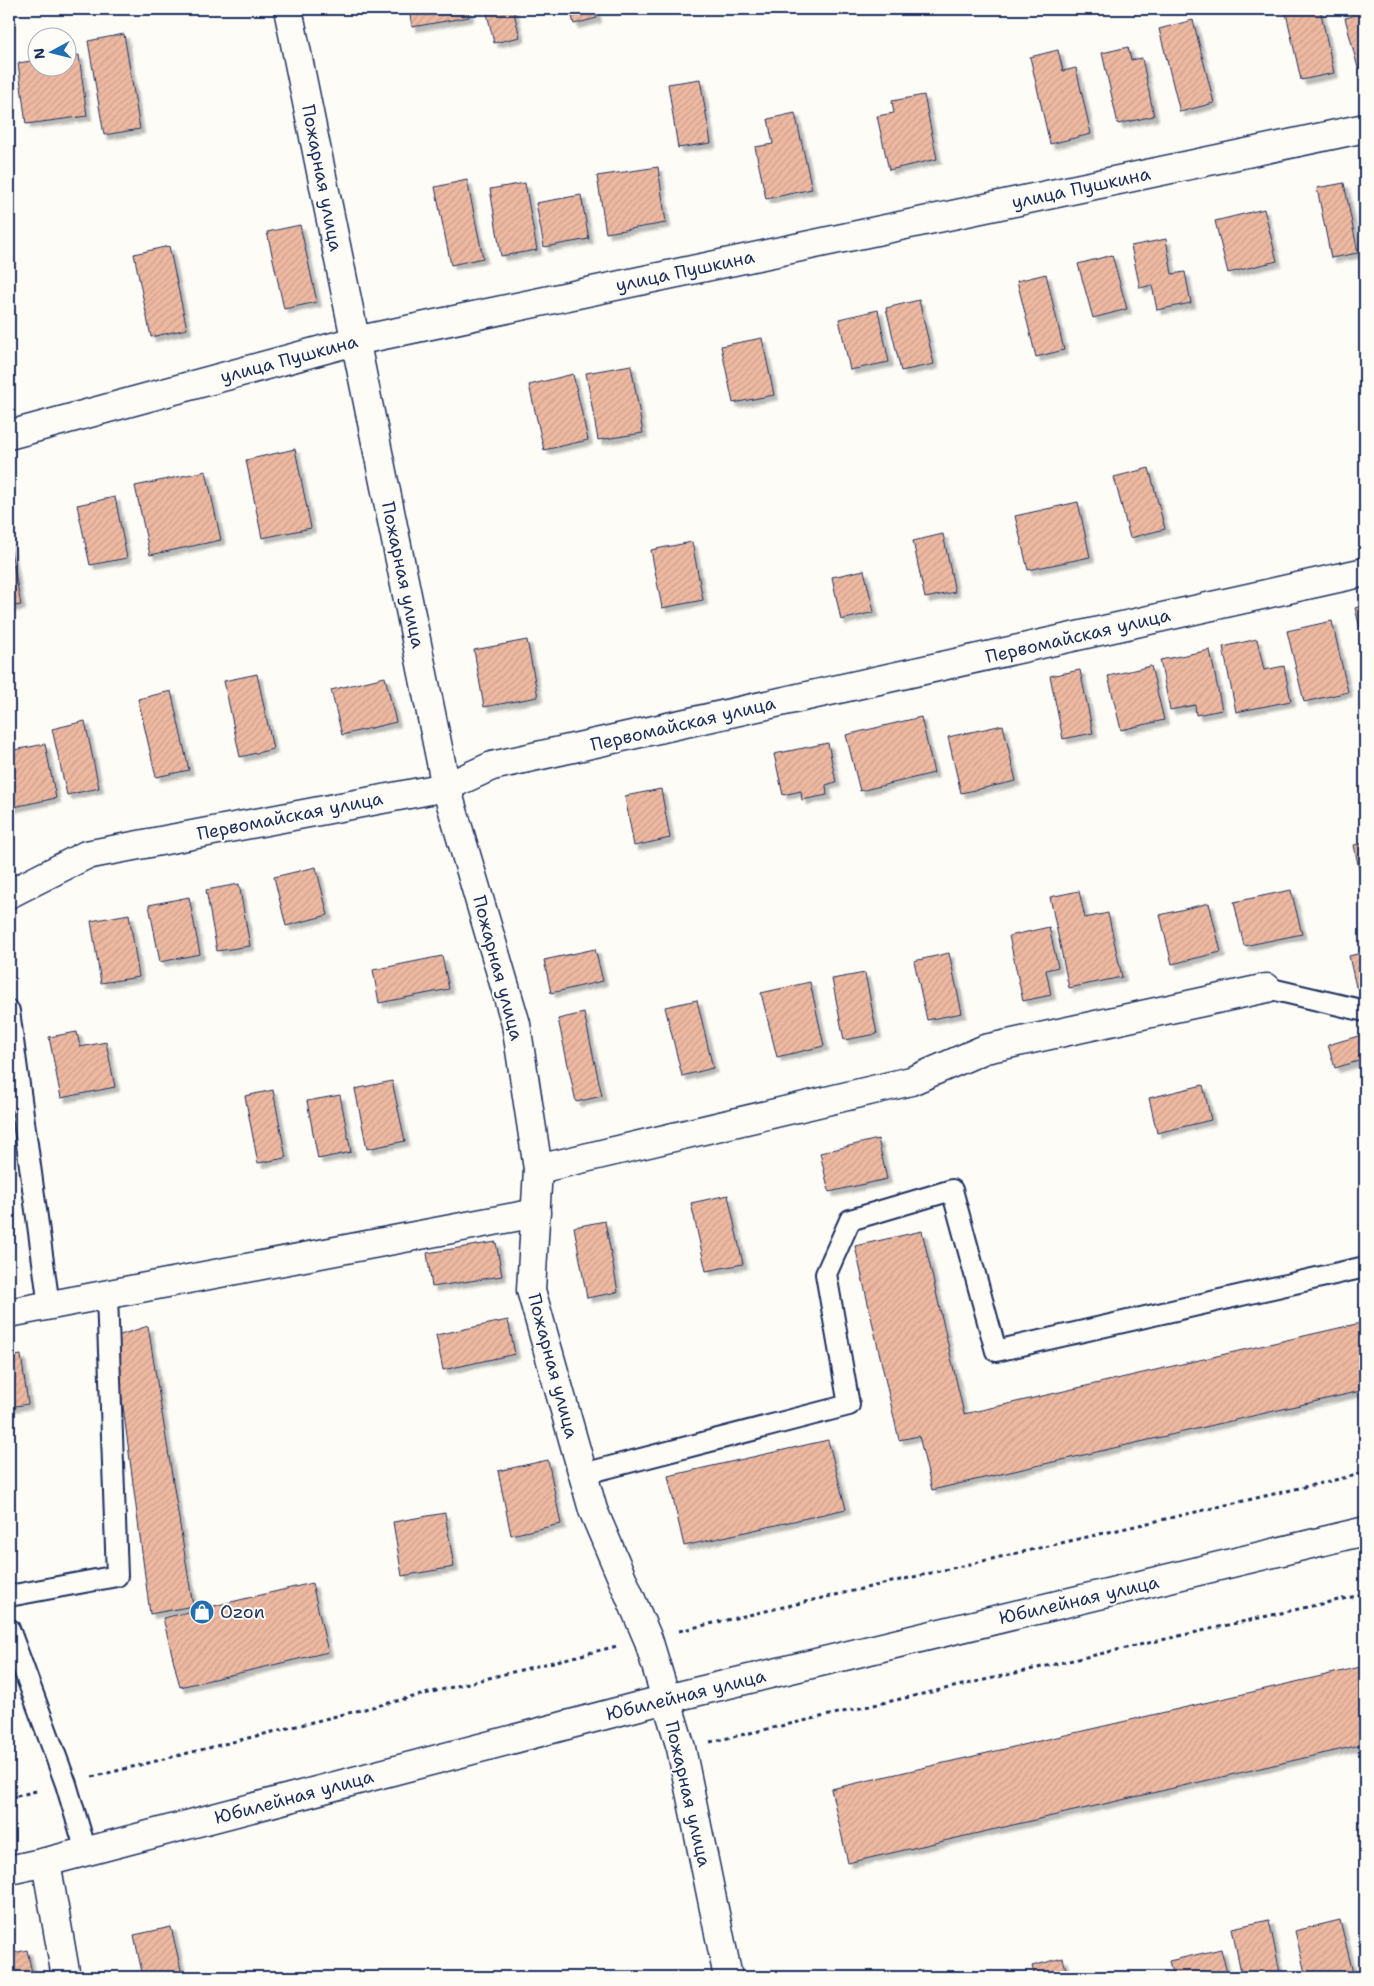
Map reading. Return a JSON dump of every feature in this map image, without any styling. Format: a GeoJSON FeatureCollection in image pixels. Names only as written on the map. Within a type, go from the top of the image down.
{"type":"FeatureCollection","features":[{"type":"Feature","properties":{"kind":"street","name":"Пожарная улица"},"geometry":{"type":"LineString","coordinates":[[288,9],[446,787],[516,1024],[538,1169],[531,1290],[593,1510],[648,1639],[681,1748],[728,1977]]}},
{"type":"Feature","properties":{"kind":"street","name":"улица Пушкина"},"geometry":{"type":"LineString","coordinates":[[9,435],[355,341],[1365,128]]}},
{"type":"Feature","properties":{"kind":"street","name":"Первомайская улица"},"geometry":{"type":"LineString","coordinates":[[9,894],[86,855],[446,787],[492,766],[1365,572]]}},
{"type":"Feature","properties":{"kind":"street"},"geometry":{"type":"LineString","coordinates":[[538,1169],[911,1081],[985,1048],[1267,988]]}},
{"type":"Feature","properties":{"kind":"street"},"geometry":{"type":"LineString","coordinates":[[9,1313],[536,1213]]}},
{"type":"Feature","properties":{"kind":"street","name":"Юбилейная улица"},"geometry":{"type":"LineString","coordinates":[[9,1870],[86,1852],[666,1699],[1365,1531]]}},
{"type":"Feature","properties":{"kind":"street"},"geometry":{"type":"LineString","coordinates":[[46,1862],[66,1977]]}},
{"type":"Feature","properties":{"kind":"lane"},"geometry":{"type":"LineString","coordinates":[[1267,988],[1365,1011]]}},
{"type":"Feature","properties":{"kind":"lane"},"geometry":{"type":"LineString","coordinates":[[9,1011],[49,1306]]}},
{"type":"Feature","properties":{"kind":"lane"},"geometry":{"type":"LineString","coordinates":[[583,1474],[849,1405],[826,1274],[850,1220],[952,1190],[996,1351],[1365,1267]]}},
{"type":"Feature","properties":{"kind":"lane"},"geometry":{"type":"LineString","coordinates":[[9,1596],[117,1576],[107,1295]]}},
{"type":"Feature","properties":{"kind":"lane"},"geometry":{"type":"LineString","coordinates":[[9,1629],[66,1784],[86,1852]]}},
{"type":"Feature","properties":{"kind":"path"},"geometry":{"type":"LineString","coordinates":[[9,1798],[648,1639],[1365,1473]]}},
{"type":"Feature","properties":{"kind":"path"},"geometry":{"type":"LineString","coordinates":[[681,1748],[1365,1594]]}},
{"type":"Feature","properties":{"kind":"building"},"geometry":{"type":"Polygon","coordinates":[[[409,9],[468,9],[469,17],[412,27],[409,9]]]}},
{"type":"Feature","properties":{"kind":"building"},"geometry":{"type":"Polygon","coordinates":[[[486,9],[513,9],[520,37],[494,43],[486,9]]]}},
{"type":"Feature","properties":{"kind":"building"},"geometry":{"type":"Polygon","coordinates":[[[570,9],[595,9],[597,18],[574,24],[570,9]]]}},
{"type":"Feature","properties":{"kind":"building"},"geometry":{"type":"Polygon","coordinates":[[[1304,9],[1320,9],[1334,73],[1301,80],[1286,13],[1304,9]]]}},
{"type":"Feature","properties":{"kind":"building"},"geometry":{"type":"Polygon","coordinates":[[[1351,9],[1365,9],[1365,66],[1358,68],[1345,18],[1353,16],[1351,9]]]}},
{"type":"Feature","properties":{"kind":"building"},"geometry":{"type":"Polygon","coordinates":[[[1193,20],[1214,103],[1180,112],[1159,29],[1193,20]]]}},
{"type":"Feature","properties":{"kind":"building"},"geometry":{"type":"Polygon","coordinates":[[[124,34],[140,129],[104,135],[88,41],[124,34]]]}},
{"type":"Feature","properties":{"kind":"building"},"geometry":{"type":"Polygon","coordinates":[[[1128,47],[1131,60],[1142,58],[1154,116],[1118,124],[1102,53],[1128,47]]]}},
{"type":"Feature","properties":{"kind":"building"},"geometry":{"type":"Polygon","coordinates":[[[1058,50],[1063,71],[1076,68],[1091,134],[1050,144],[1030,57],[1058,50]]]}},
{"type":"Feature","properties":{"kind":"building"},"geometry":{"type":"Polygon","coordinates":[[[78,55],[87,116],[26,124],[18,63],[28,62],[28,78],[78,78],[78,55]]]}},
{"type":"Feature","properties":{"kind":"building"},"geometry":{"type":"Polygon","coordinates":[[[700,79],[711,143],[678,148],[668,84],[700,79]]]}},
{"type":"Feature","properties":{"kind":"building"},"geometry":{"type":"Polygon","coordinates":[[[924,95],[937,159],[889,170],[877,116],[894,113],[892,101],[924,95]]]}},
{"type":"Feature","properties":{"kind":"building"},"geometry":{"type":"Polygon","coordinates":[[[795,113],[812,189],[766,199],[755,147],[773,144],[768,119],[795,113]]]}},
{"type":"Feature","properties":{"kind":"building"},"geometry":{"type":"Polygon","coordinates":[[[658,167],[666,223],[606,233],[597,176],[658,167]]]}},
{"type":"Feature","properties":{"kind":"building"},"geometry":{"type":"Polygon","coordinates":[[[467,180],[483,258],[451,265],[435,187],[467,180]]]}},
{"type":"Feature","properties":{"kind":"building"},"geometry":{"type":"Polygon","coordinates":[[[525,183],[537,250],[501,256],[490,189],[525,183]]]}},
{"type":"Feature","properties":{"kind":"building"},"geometry":{"type":"Polygon","coordinates":[[[1344,183],[1358,253],[1331,258],[1317,188],[1344,183]]]}},
{"type":"Feature","properties":{"kind":"building"},"geometry":{"type":"Polygon","coordinates":[[[581,195],[589,239],[544,247],[536,203],[581,195]]]}},
{"type":"Feature","properties":{"kind":"building"},"geometry":{"type":"Polygon","coordinates":[[[1264,209],[1277,261],[1228,273],[1215,221],[1264,209]]]}},
{"type":"Feature","properties":{"kind":"building"},"geometry":{"type":"Polygon","coordinates":[[[300,225],[317,302],[284,309],[267,232],[300,225]]]}},
{"type":"Feature","properties":{"kind":"building"},"geometry":{"type":"Polygon","coordinates":[[[1166,239],[1172,274],[1185,272],[1191,303],[1157,310],[1152,285],[1140,288],[1131,246],[1166,239]]]}},
{"type":"Feature","properties":{"kind":"building"},"geometry":{"type":"Polygon","coordinates":[[[169,246],[187,329],[151,337],[134,254],[169,246]]]}},
{"type":"Feature","properties":{"kind":"building"},"geometry":{"type":"Polygon","coordinates":[[[1112,255],[1127,309],[1093,318],[1078,264],[1112,255]]]}},
{"type":"Feature","properties":{"kind":"building"},"geometry":{"type":"Polygon","coordinates":[[[1046,274],[1064,350],[1036,357],[1017,281],[1046,274]]]}},
{"type":"Feature","properties":{"kind":"building"},"geometry":{"type":"Polygon","coordinates":[[[919,300],[934,364],[901,371],[886,308],[919,300]]]}},
{"type":"Feature","properties":{"kind":"building"},"geometry":{"type":"Polygon","coordinates":[[[878,310],[889,362],[850,370],[839,319],[878,310]]]}},
{"type":"Feature","properties":{"kind":"building"},"geometry":{"type":"Polygon","coordinates":[[[762,338],[774,395],[733,403],[721,346],[762,338]]]}},
{"type":"Feature","properties":{"kind":"building"},"geometry":{"type":"Polygon","coordinates":[[[631,365],[643,433],[598,440],[586,373],[631,365]]]}},
{"type":"Feature","properties":{"kind":"building"},"geometry":{"type":"Polygon","coordinates":[[[573,374],[588,440],[544,450],[529,385],[573,374]]]}},
{"type":"Feature","properties":{"kind":"building"},"geometry":{"type":"Polygon","coordinates":[[[295,449],[311,528],[262,538],[246,460],[295,449]]]}},
{"type":"Feature","properties":{"kind":"building"},"geometry":{"type":"Polygon","coordinates":[[[1149,468],[1165,529],[1130,538],[1114,477],[1149,468]]]}},
{"type":"Feature","properties":{"kind":"building"},"geometry":{"type":"Polygon","coordinates":[[[206,471],[221,540],[150,555],[135,486],[206,471]]]}},
{"type":"Feature","properties":{"kind":"building"},"geometry":{"type":"Polygon","coordinates":[[[115,497],[127,558],[90,565],[77,505],[115,497]]]}},
{"type":"Feature","properties":{"kind":"building"},"geometry":{"type":"Polygon","coordinates":[[[1078,502],[1090,557],[1028,570],[1015,516],[1078,502]]]}},
{"type":"Feature","properties":{"kind":"building"},"geometry":{"type":"Polygon","coordinates":[[[943,534],[955,592],[925,598],[913,541],[943,534]]]}},
{"type":"Feature","properties":{"kind":"building"},"geometry":{"type":"Polygon","coordinates":[[[9,540],[21,605],[9,607],[9,540]]]}},
{"type":"Feature","properties":{"kind":"building"},"geometry":{"type":"Polygon","coordinates":[[[692,542],[703,600],[662,608],[651,550],[692,542]]]}},
{"type":"Feature","properties":{"kind":"building"},"geometry":{"type":"Polygon","coordinates":[[[864,570],[874,612],[841,620],[832,577],[864,570]]]}},
{"type":"Feature","properties":{"kind":"building"},"geometry":{"type":"Polygon","coordinates":[[[1365,605],[1365,648],[1355,608],[1365,605]]]}},
{"type":"Feature","properties":{"kind":"building"},"geometry":{"type":"Polygon","coordinates":[[[1332,621],[1348,692],[1304,702],[1287,631],[1332,621]]]}},
{"type":"Feature","properties":{"kind":"building"},"geometry":{"type":"Polygon","coordinates":[[[1257,639],[1264,670],[1284,666],[1291,701],[1236,712],[1223,647],[1257,639]]]}},
{"type":"Feature","properties":{"kind":"building"},"geometry":{"type":"Polygon","coordinates":[[[527,640],[538,697],[484,707],[474,650],[527,640]]]}},
{"type":"Feature","properties":{"kind":"building"},"geometry":{"type":"Polygon","coordinates":[[[1210,650],[1222,710],[1196,715],[1195,705],[1170,710],[1160,660],[1210,650]]]}},
{"type":"Feature","properties":{"kind":"building"},"geometry":{"type":"Polygon","coordinates":[[[1151,666],[1164,720],[1121,730],[1108,676],[1151,666]]]}},
{"type":"Feature","properties":{"kind":"building"},"geometry":{"type":"Polygon","coordinates":[[[1080,670],[1093,733],[1063,739],[1050,676],[1080,670]]]}},
{"type":"Feature","properties":{"kind":"building"},"geometry":{"type":"Polygon","coordinates":[[[257,674],[273,749],[240,757],[224,681],[257,674]]]}},
{"type":"Feature","properties":{"kind":"building"},"geometry":{"type":"Polygon","coordinates":[[[385,677],[396,722],[342,735],[331,690],[385,677]]]}},
{"type":"Feature","properties":{"kind":"building"},"geometry":{"type":"Polygon","coordinates":[[[171,691],[189,770],[156,777],[138,699],[171,691]]]}},
{"type":"Feature","properties":{"kind":"building"},"geometry":{"type":"Polygon","coordinates":[[[921,717],[934,773],[860,791],[846,735],[921,717]]]}},
{"type":"Feature","properties":{"kind":"building"},"geometry":{"type":"Polygon","coordinates":[[[85,721],[99,788],[67,795],[52,729],[85,721]]]}},
{"type":"Feature","properties":{"kind":"building"},"geometry":{"type":"Polygon","coordinates":[[[1003,725],[1016,781],[961,793],[948,737],[1003,725]]]}},
{"type":"Feature","properties":{"kind":"building"},"geometry":{"type":"Polygon","coordinates":[[[828,743],[836,782],[826,785],[827,795],[802,800],[801,791],[783,795],[774,754],[828,743]]]}},
{"type":"Feature","properties":{"kind":"building"},"geometry":{"type":"Polygon","coordinates":[[[45,744],[56,798],[9,808],[9,751],[45,744]]]}},
{"type":"Feature","properties":{"kind":"building"},"geometry":{"type":"Polygon","coordinates":[[[661,789],[670,838],[634,846],[625,796],[661,789]]]}},
{"type":"Feature","properties":{"kind":"building"},"geometry":{"type":"Polygon","coordinates":[[[1365,843],[1365,878],[1361,879],[1354,845],[1365,843]]]}},
{"type":"Feature","properties":{"kind":"building"},"geometry":{"type":"Polygon","coordinates":[[[316,867],[328,915],[286,926],[274,877],[316,867]]]}},
{"type":"Feature","properties":{"kind":"building"},"geometry":{"type":"Polygon","coordinates":[[[239,884],[250,946],[217,951],[206,890],[239,884]]]}},
{"type":"Feature","properties":{"kind":"building"},"geometry":{"type":"Polygon","coordinates":[[[1291,890],[1302,934],[1244,946],[1234,902],[1291,890]]]}},
{"type":"Feature","properties":{"kind":"building"},"geometry":{"type":"Polygon","coordinates":[[[1079,891],[1085,918],[1108,913],[1122,977],[1069,988],[1050,897],[1079,891]]]}},
{"type":"Feature","properties":{"kind":"building"},"geometry":{"type":"Polygon","coordinates":[[[189,897],[200,954],[160,962],[149,905],[189,897]]]}},
{"type":"Feature","properties":{"kind":"building"},"geometry":{"type":"Polygon","coordinates":[[[1209,903],[1221,952],[1172,964],[1160,915],[1209,903]]]}},
{"type":"Feature","properties":{"kind":"building"},"geometry":{"type":"Polygon","coordinates":[[[129,914],[139,977],[101,983],[91,921],[129,914]]]}},
{"type":"Feature","properties":{"kind":"building"},"geometry":{"type":"Polygon","coordinates":[[[1049,927],[1058,967],[1046,970],[1051,995],[1023,1001],[1009,936],[1049,927]]]}},
{"type":"Feature","properties":{"kind":"building"},"geometry":{"type":"Polygon","coordinates":[[[595,949],[603,981],[551,993],[544,960],[595,949]]]}},
{"type":"Feature","properties":{"kind":"building"},"geometry":{"type":"Polygon","coordinates":[[[1365,952],[1365,985],[1356,987],[1349,956],[1365,952]]]}},
{"type":"Feature","properties":{"kind":"building"},"geometry":{"type":"Polygon","coordinates":[[[949,953],[962,1013],[927,1020],[914,961],[949,953]]]}},
{"type":"Feature","properties":{"kind":"building"},"geometry":{"type":"Polygon","coordinates":[[[442,956],[449,989],[379,1003],[373,970],[442,956]]]}},
{"type":"Feature","properties":{"kind":"building"},"geometry":{"type":"Polygon","coordinates":[[[865,973],[877,1034],[844,1040],[832,979],[865,973]]]}},
{"type":"Feature","properties":{"kind":"building"},"geometry":{"type":"Polygon","coordinates":[[[810,982],[824,1046],[777,1057],[761,993],[810,982]]]}},
{"type":"Feature","properties":{"kind":"building"},"geometry":{"type":"Polygon","coordinates":[[[697,1000],[713,1068],[682,1076],[665,1007],[697,1000]]]}},
{"type":"Feature","properties":{"kind":"building"},"geometry":{"type":"Polygon","coordinates":[[[584,1013],[602,1096],[576,1102],[558,1019],[584,1013]]]}},
{"type":"Feature","properties":{"kind":"building"},"geometry":{"type":"Polygon","coordinates":[[[77,1032],[80,1047],[106,1042],[115,1087],[61,1098],[49,1037],[77,1032]]]}},
{"type":"Feature","properties":{"kind":"building"},"geometry":{"type":"Polygon","coordinates":[[[1365,1034],[1365,1059],[1335,1068],[1328,1045],[1365,1034]]]}},
{"type":"Feature","properties":{"kind":"building"},"geometry":{"type":"Polygon","coordinates":[[[392,1081],[405,1141],[367,1149],[355,1089],[392,1081]]]}},
{"type":"Feature","properties":{"kind":"building"},"geometry":{"type":"Polygon","coordinates":[[[1203,1085],[1211,1120],[1157,1133],[1149,1098],[1203,1085]]]}},
{"type":"Feature","properties":{"kind":"building"},"geometry":{"type":"Polygon","coordinates":[[[273,1090],[286,1158],[258,1163],[245,1096],[273,1090]]]}},
{"type":"Feature","properties":{"kind":"building"},"geometry":{"type":"Polygon","coordinates":[[[340,1095],[351,1152],[318,1159],[307,1101],[340,1095]]]}},
{"type":"Feature","properties":{"kind":"building"},"geometry":{"type":"Polygon","coordinates":[[[878,1139],[887,1179],[829,1192],[820,1153],[878,1139]]]}},
{"type":"Feature","properties":{"kind":"building"},"geometry":{"type":"Polygon","coordinates":[[[728,1195],[743,1264],[706,1271],[691,1203],[728,1195]]]}},
{"type":"Feature","properties":{"kind":"building"},"geometry":{"type":"Polygon","coordinates":[[[605,1221],[618,1292],[587,1298],[574,1227],[605,1221]]]}},
{"type":"Feature","properties":{"kind":"building"},"geometry":{"type":"Polygon","coordinates":[[[922,1231],[964,1414],[1365,1322],[1365,1390],[932,1490],[919,1436],[899,1440],[855,1246],[922,1231]]]}},
{"type":"Feature","properties":{"kind":"building"},"geometry":{"type":"Polygon","coordinates":[[[496,1242],[502,1276],[432,1287],[427,1253],[496,1242]]]}},
{"type":"Feature","properties":{"kind":"building"},"geometry":{"type":"Polygon","coordinates":[[[508,1320],[515,1354],[443,1370],[436,1335],[508,1320]]]}},
{"type":"Feature","properties":{"kind":"building"},"geometry":{"type":"Polygon","coordinates":[[[148,1326],[193,1606],[150,1614],[114,1337],[148,1326]]]}},
{"type":"Feature","properties":{"kind":"building"},"geometry":{"type":"Polygon","coordinates":[[[21,1355],[28,1404],[9,1407],[9,1357],[21,1355]]]}},
{"type":"Feature","properties":{"kind":"building"},"geometry":{"type":"Polygon","coordinates":[[[828,1440],[846,1509],[684,1546],[668,1476],[828,1440]]]}},
{"type":"Feature","properties":{"kind":"building"},"geometry":{"type":"Polygon","coordinates":[[[548,1460],[561,1524],[511,1535],[498,1471],[548,1460]]]}},
{"type":"Feature","properties":{"kind":"building"},"geometry":{"type":"Polygon","coordinates":[[[445,1513],[454,1567],[402,1576],[393,1522],[445,1513]]]}},
{"type":"Feature","properties":{"kind":"building"},"geometry":{"type":"Polygon","coordinates":[[[312,1583],[328,1652],[180,1687],[163,1618],[312,1583]]]}},
{"type":"Feature","properties":{"kind":"building"},"geometry":{"type":"Polygon","coordinates":[[[1365,1666],[1365,1744],[848,1863],[831,1789],[1365,1666]]]}},
{"type":"Feature","properties":{"kind":"building"},"geometry":{"type":"Polygon","coordinates":[[[1269,1920],[1281,1977],[1242,1977],[1232,1928],[1269,1920]]]}},
{"type":"Feature","properties":{"kind":"building"},"geometry":{"type":"Polygon","coordinates":[[[1340,1920],[1354,1977],[1306,1977],[1295,1931],[1340,1920]]]}},
{"type":"Feature","properties":{"kind":"building"},"geometry":{"type":"Polygon","coordinates":[[[171,1927],[182,1974],[167,1977],[143,1977],[134,1935],[171,1927]]]}},
{"type":"Feature","properties":{"kind":"building"},"geometry":{"type":"Polygon","coordinates":[[[1221,1949],[1228,1977],[1173,1977],[1169,1961],[1221,1949]]]}},
{"type":"Feature","properties":{"kind":"building"},"geometry":{"type":"Polygon","coordinates":[[[27,1950],[33,1977],[9,1977],[9,1954],[27,1950]]]}},
{"type":"Feature","properties":{"kind":"building"},"geometry":{"type":"Polygon","coordinates":[[[1063,1958],[1068,1977],[1035,1977],[1032,1966],[1063,1958]]]}},
{"type":"Feature","properties":{"kind":"place","name":"Ozon"},"geometry":{"type":"Point","coordinates":[202,1612]}}]}
